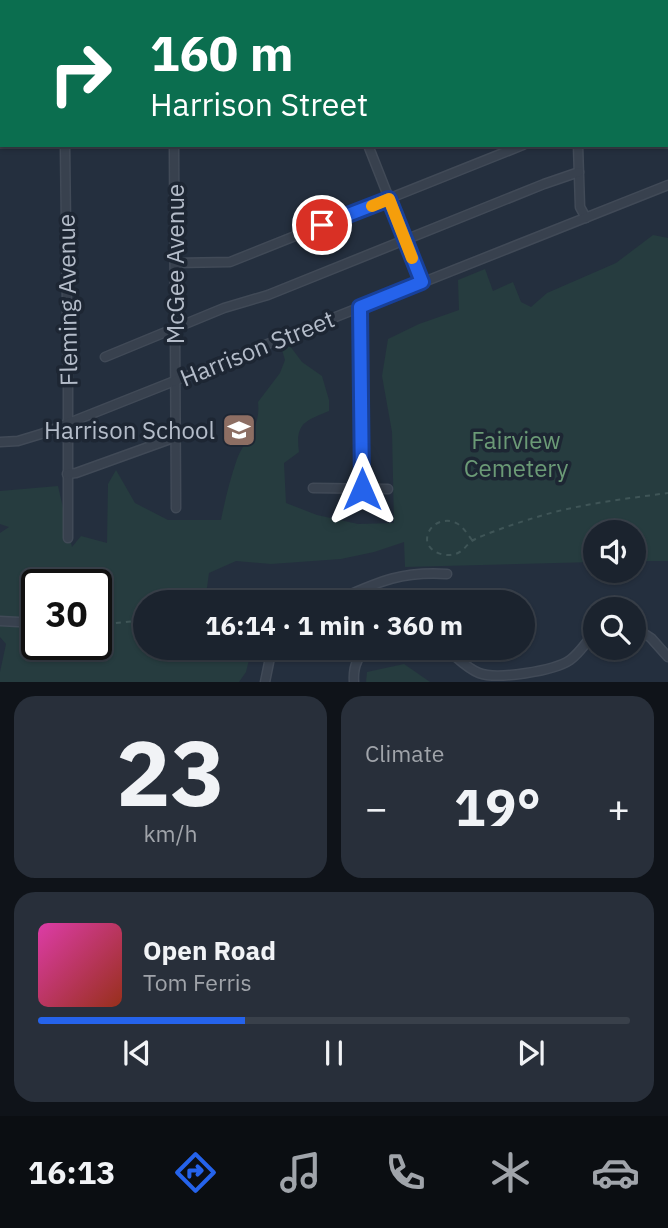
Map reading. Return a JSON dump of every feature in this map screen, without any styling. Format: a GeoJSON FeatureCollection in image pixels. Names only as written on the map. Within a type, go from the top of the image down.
{"type":"FeatureCollection","features":[{"type":"Feature","properties":{"kind":"street","name":"Fleming Avenue"},"geometry":{"type":"LineString","coordinates":[[65,147],[68,538]]}},
{"type":"Feature","properties":{"kind":"street","name":"McGee Avenue"},"geometry":{"type":"LineString","coordinates":[[174,147],[176,508]]}},
{"type":"Feature","properties":{"kind":"street"},"geometry":{"type":"LineString","coordinates":[[369,147],[422,282]]}},
{"type":"Feature","properties":{"kind":"street"},"geometry":{"type":"LineString","coordinates":[[175,263],[230,262],[518,147]]}},
{"type":"Feature","properties":{"kind":"street"},"geometry":{"type":"LineString","coordinates":[[578,147],[580,207],[586,218]]}},
{"type":"Feature","properties":{"kind":"street"},"geometry":{"type":"LineString","coordinates":[[105,357],[174,327],[268,295],[579,172]]}},
{"type":"Feature","properties":{"kind":"street","name":"Harrison Street"},"geometry":{"type":"LineString","coordinates":[[0,442],[27,439],[668,185]]}},
{"type":"Feature","properties":{"kind":"street"},"geometry":{"type":"LineString","coordinates":[[360,307],[362,489]]}},
{"type":"Feature","properties":{"kind":"street"},"geometry":{"type":"LineString","coordinates":[[67,474],[176,437]]}},
{"type":"Feature","properties":{"kind":"street"},"geometry":{"type":"LineString","coordinates":[[313,488],[388,489]]}},
{"type":"Feature","properties":{"kind":"street"},"geometry":{"type":"LineString","coordinates":[[360,590],[396,576],[447,574]]}},
{"type":"Feature","properties":{"kind":"street"},"geometry":{"type":"LineString","coordinates":[[0,621],[21,622]]}},
{"type":"Feature","properties":{"kind":"street"},"geometry":{"type":"LineString","coordinates":[[646,634],[668,657]]}},
{"type":"Feature","properties":{"kind":"street"},"geometry":{"type":"LineString","coordinates":[[460,660],[477,673],[496,676],[560,665],[572,659],[583,646]]}},
{"type":"Feature","properties":{"kind":"street"},"geometry":{"type":"LineString","coordinates":[[265,682],[270,660]]}},
{"type":"Feature","properties":{"kind":"street"},"geometry":{"type":"LineString","coordinates":[[354,682],[358,660]]}},
{"type":"Feature","properties":{"kind":"path"},"geometry":{"type":"LineString","coordinates":[[472,540],[458,524],[450,521],[439,522],[427,536],[427,543],[432,550],[444,555],[456,555],[472,540],[537,517],[576,507],[668,493]]}},
{"type":"Feature","properties":{"kind":"path"},"geometry":{"type":"LineString","coordinates":[[112,623],[133,621]]}},
{"type":"Feature","properties":{"kind":"green space","name":"Fairview Cemetery"},"geometry":{"type":"Polygon","coordinates":[[[653,235],[668,238],[668,561],[646,561],[646,520],[583,520],[583,562],[405,567],[404,542],[341,559],[271,564],[236,561],[209,573],[207,590],[133,590],[133,660],[249,660],[246,672],[239,682],[0,682],[6,644],[0,637],[0,533],[9,527],[0,524],[0,491],[58,486],[72,547],[81,536],[107,543],[108,484],[116,470],[135,503],[168,520],[221,520],[237,459],[257,419],[258,402],[280,373],[285,360],[282,350],[290,346],[302,362],[322,376],[329,400],[329,411],[304,424],[300,429],[299,452],[284,463],[286,503],[317,515],[358,524],[394,523],[392,432],[382,376],[388,339],[419,324],[459,310],[458,280],[485,269],[493,291],[513,282],[521,302],[531,307],[547,293],[616,263],[653,235]]]}},
{"type":"Feature","properties":{"kind":"green space"},"geometry":{"type":"Polygon","coordinates":[[[404,664],[430,682],[366,682],[367,672],[404,664]]]}},
{"type":"Feature","properties":{"kind":"slow traffic"},"geometry":{"type":"LineString","coordinates":[[372,206],[389,199],[412,258]]}},
{"type":"Feature","properties":{"kind":"place","name":"Harrison School"},"geometry":{"type":"Point","coordinates":[239,430]}},
{"type":"Feature","properties":{"kind":"route"},"geometry":{"type":"LineString","coordinates":[[322,225],[389,199],[422,282],[360,307],[362,489]]}}]}
